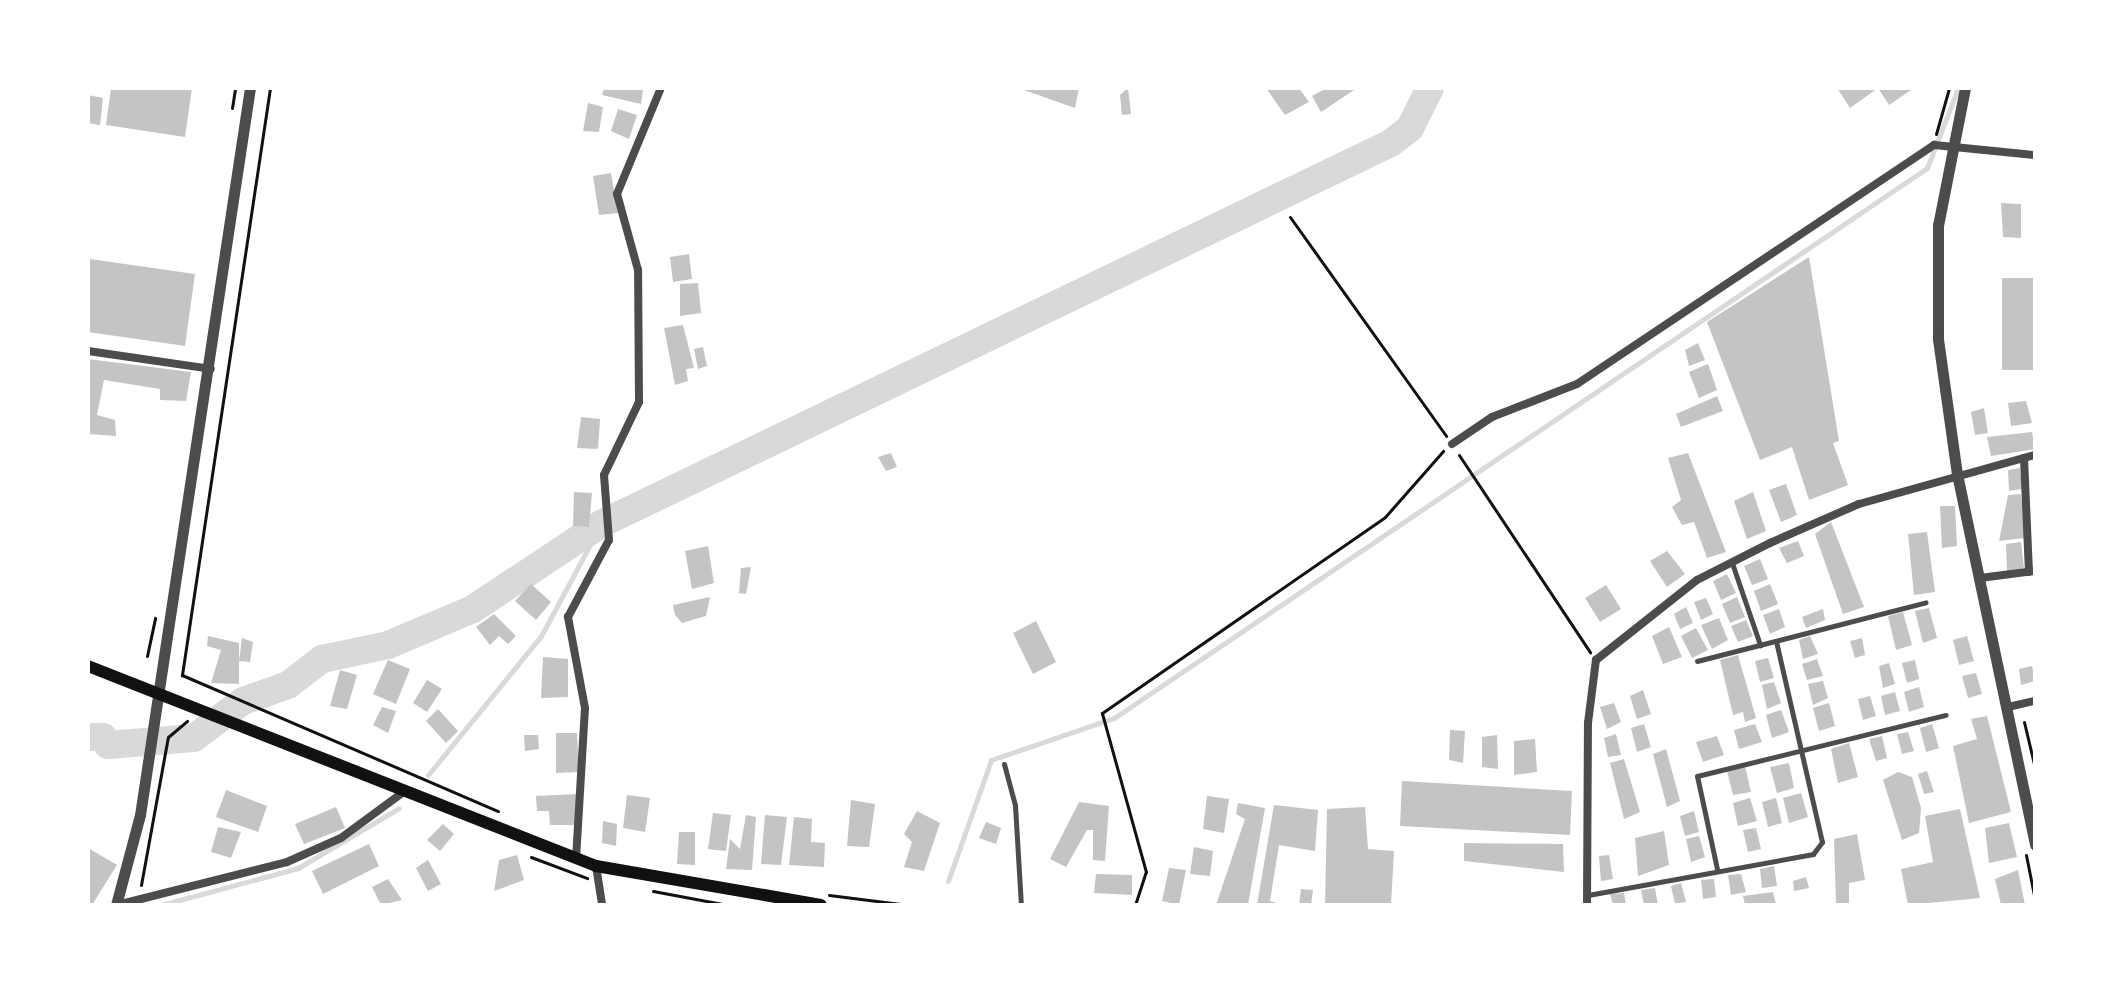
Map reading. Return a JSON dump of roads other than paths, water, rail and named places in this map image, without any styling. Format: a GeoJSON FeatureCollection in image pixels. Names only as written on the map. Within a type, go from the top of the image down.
{"type":"FeatureCollection","features":[{"type":"Feature","properties":{"kind":"main road"},"geometry":{"type":"LineString","coordinates":[[88,666],[233,720],[596,866],[821,905]]}},
{"type":"Feature","properties":{"kind":"street"},"geometry":{"type":"LineString","coordinates":[[250,88],[212,369],[149,751],[116,905],[287,862],[341,838],[406,790]]}},
{"type":"Feature","properties":{"kind":"street"},"geometry":{"type":"LineString","coordinates":[[576,859],[585,708],[568,617],[603,556],[610,521],[604,475],[639,402],[638,270],[618,181],[661,88]]}},
{"type":"Feature","properties":{"kind":"street"},"geometry":{"type":"LineString","coordinates":[[1965,88],[1952,147],[1936,282],[1957,474],[1980,578],[2014,706],[2035,845]]}},
{"type":"Feature","properties":{"kind":"street"},"geometry":{"type":"LineString","coordinates":[[1454,447],[1492,417],[1577,384],[1934,145],[2035,155]]}},
{"type":"Feature","properties":{"kind":"street"},"geometry":{"type":"LineString","coordinates":[[88,351],[212,369]]}},
{"type":"Feature","properties":{"kind":"street"},"geometry":{"type":"LineString","coordinates":[[1588,900],[1588,723],[1596,660],[1697,580],[1732,562],[1859,504],[1957,474],[2035,455]]}},
{"type":"Feature","properties":{"kind":"street"},"geometry":{"type":"LineString","coordinates":[[1980,578],[2032,572],[2024,458]]}},
{"type":"Feature","properties":{"kind":"street"},"geometry":{"type":"LineString","coordinates":[[2014,706],[2035,701]]}},
{"type":"Feature","properties":{"kind":"street"},"geometry":{"type":"LineString","coordinates":[[596,866],[602,905]]}},
{"type":"Feature","properties":{"kind":"lane"},"geometry":{"type":"LineString","coordinates":[[1732,562],[1760,645]]}},
{"type":"Feature","properties":{"kind":"lane"},"geometry":{"type":"LineString","coordinates":[[1697,661],[1926,602]]}},
{"type":"Feature","properties":{"kind":"lane"},"geometry":{"type":"LineString","coordinates":[[1588,900],[1717,869],[1813,854],[1822,842],[1776,641]]}},
{"type":"Feature","properties":{"kind":"lane"},"geometry":{"type":"LineString","coordinates":[[1717,869],[1697,776],[1801,745],[1946,715]]}},
{"type":"Feature","properties":{"kind":"lane"},"geometry":{"type":"LineString","coordinates":[[1004,764],[1015,805],[1021,905]]}},
{"type":"Feature","properties":{"kind":"waterway"},"geometry":{"type":"LineString","coordinates":[[88,737],[103,737],[108,745],[194,738],[243,701],[288,685],[322,659],[388,645],[473,609],[601,524],[1391,143],[1410,128],[1430,88]]}},
{"type":"Feature","properties":{"kind":"waterway"},"geometry":{"type":"LineString","coordinates":[[948,881],[991,760],[1114,718],[1927,168],[1958,88]]}},
{"type":"Feature","properties":{"kind":"waterway"},"geometry":{"type":"LineString","coordinates":[[428,775],[541,636],[601,524]]}},
{"type":"Feature","properties":{"kind":"waterway"},"geometry":{"type":"LineString","coordinates":[[88,746],[108,745]]}},
{"type":"Feature","properties":{"kind":"waterway"},"geometry":{"type":"LineString","coordinates":[[161,905],[298,868],[399,808]]}}]}
